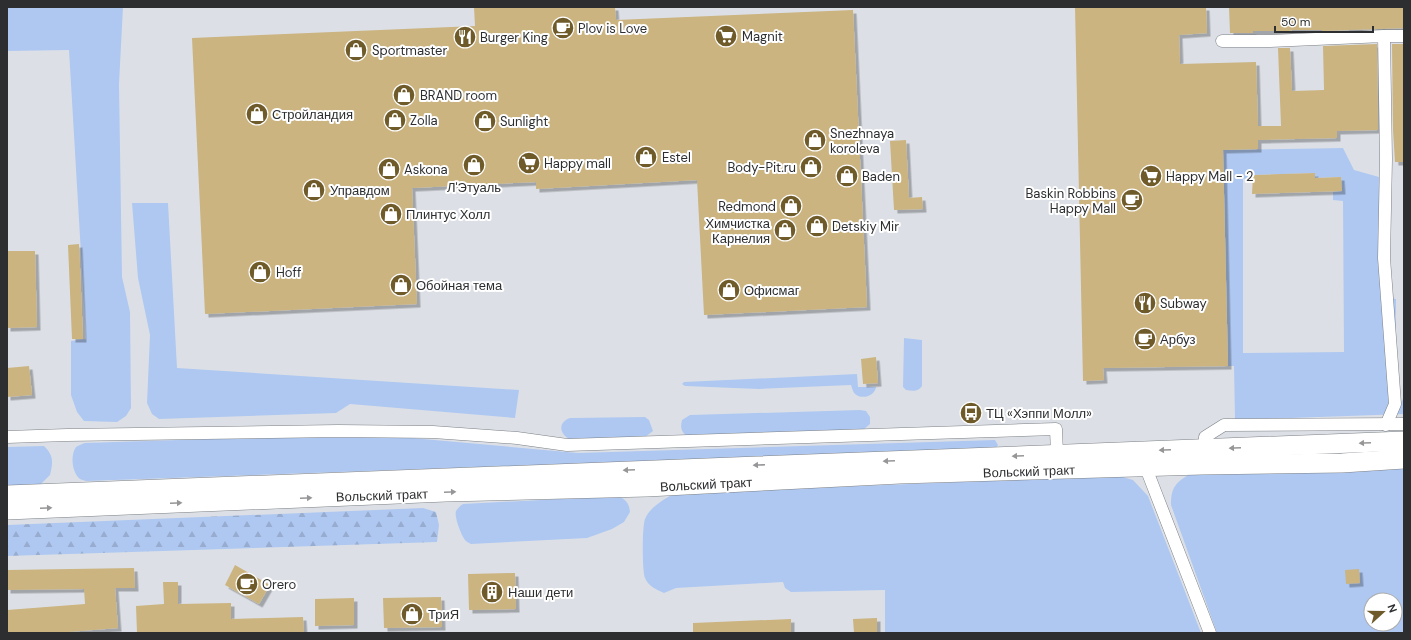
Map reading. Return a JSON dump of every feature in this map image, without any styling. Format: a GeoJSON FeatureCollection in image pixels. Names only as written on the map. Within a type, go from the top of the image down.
{"type":"FeatureCollection","features":[{"type":"Feature","properties":{"kind":"main road","name":"Вольский тракт"},"geometry":{"type":"LineString","coordinates":[[7,494],[1404,442]]}},
{"type":"Feature","properties":{"kind":"main road","name":"Вольский тракт"},"geometry":{"type":"LineString","coordinates":[[7,510],[446,492],[647,487],[908,474],[1146,468],[1202,465],[1342,463],[1404,459]]}},
{"type":"Feature","properties":{"kind":"street"},"geometry":{"type":"LineString","coordinates":[[1384,36],[1386,159],[1384,258],[1395,404],[1386,425]]}},
{"type":"Feature","properties":{"kind":"street"},"geometry":{"type":"LineString","coordinates":[[1222,40],[1270,41],[1404,36]]}},
{"type":"Feature","properties":{"kind":"street"},"geometry":{"type":"LineString","coordinates":[[1204,449],[1205,437],[1224,425],[1404,424]]}},
{"type":"Feature","properties":{"kind":"street"},"geometry":{"type":"LineString","coordinates":[[7,437],[338,431],[433,432],[517,438],[567,445],[1056,429],[1058,454]]}},
{"type":"Feature","properties":{"kind":"street"},"geometry":{"type":"LineString","coordinates":[[1146,468],[1210,633]]}},
{"type":"Feature","properties":{"kind":"green space"},"geometry":{"type":"Polygon","coordinates":[[[7,7],[123,7],[119,84],[122,277],[130,312],[131,408],[126,416],[117,422],[84,421],[77,412],[71,395],[71,341],[86,339],[69,50],[7,51],[7,7]]]}},
{"type":"Feature","properties":{"kind":"green space"},"geometry":{"type":"Polygon","coordinates":[[[1343,148],[1354,170],[1379,177],[1381,297],[1396,299],[1395,414],[1404,397],[1404,414],[1235,420],[1234,366],[1228,366],[1223,150],[1343,148]],[[1315,173],[1253,175],[1253,178],[1243,179],[1243,353],[1344,352],[1343,201],[1333,200],[1333,192],[1341,191],[1341,177],[1315,178],[1315,173]]]}},
{"type":"Feature","properties":{"kind":"green space"},"geometry":{"type":"Polygon","coordinates":[[[132,203],[168,203],[177,368],[519,390],[515,418],[350,404],[336,413],[159,419],[152,414],[147,403],[150,335],[138,278],[132,203]]]}},
{"type":"Feature","properties":{"kind":"green space"},"geometry":{"type":"Polygon","coordinates":[[[904,338],[922,340],[922,386],[915,391],[906,390],[903,387],[904,338]]]}},
{"type":"Feature","properties":{"kind":"green space"},"geometry":{"type":"Polygon","coordinates":[[[857,374],[858,387],[876,387],[871,395],[864,397],[858,396],[854,393],[851,385],[759,389],[685,386],[682,384],[684,382],[857,374]]]}},
{"type":"Feature","properties":{"kind":"green space"},"geometry":{"type":"Polygon","coordinates":[[[866,411],[870,417],[870,424],[863,430],[689,437],[684,434],[681,427],[682,420],[690,415],[866,411]]]}},
{"type":"Feature","properties":{"kind":"green space"},"geometry":{"type":"Polygon","coordinates":[[[645,417],[649,420],[653,431],[645,437],[569,439],[563,434],[561,428],[563,422],[570,418],[645,417]]]}},
{"type":"Feature","properties":{"kind":"green space"},"geometry":{"type":"Polygon","coordinates":[[[330,435],[412,438],[578,453],[995,440],[998,445],[995,449],[86,481],[77,476],[73,464],[74,450],[79,445],[85,443],[330,435]]]}},
{"type":"Feature","properties":{"kind":"green space"},"geometry":{"type":"Polygon","coordinates":[[[44,446],[50,453],[52,459],[50,475],[40,485],[7,486],[7,447],[44,446]]]}},
{"type":"Feature","properties":{"kind":"green space"},"geometry":{"type":"Polygon","coordinates":[[[1404,466],[1404,633],[1217,633],[1171,505],[1173,489],[1191,473],[1404,466]]]}},
{"type":"Feature","properties":{"kind":"green space"},"geometry":{"type":"Polygon","coordinates":[[[1119,476],[1133,480],[1148,496],[1201,633],[885,633],[885,590],[791,592],[785,588],[783,582],[676,588],[664,593],[650,585],[646,581],[644,574],[643,539],[645,519],[654,507],[675,493],[1119,476]]]}},
{"type":"Feature","properties":{"kind":"green space"},"geometry":{"type":"Polygon","coordinates":[[[617,496],[623,498],[629,506],[630,512],[624,522],[612,529],[587,538],[471,544],[466,541],[462,535],[456,517],[456,511],[463,504],[617,496]]]}},
{"type":"Feature","properties":{"kind":"green space"},"geometry":{"type":"Polygon","coordinates":[[[423,508],[436,512],[439,525],[437,542],[7,556],[7,525],[423,508]]]}},
{"type":"Feature","properties":{"kind":"building","name":"Happy mall"},"geometry":{"type":"Polygon","coordinates":[[[474,7],[615,7],[616,20],[853,10],[867,307],[704,315],[697,180],[536,189],[536,182],[412,188],[417,304],[205,314],[192,38],[475,26],[474,7]]]}},
{"type":"Feature","properties":{"kind":"building","name":"Happy Mall - 2"},"geometry":{"type":"Polygon","coordinates":[[[1075,7],[1206,7],[1207,33],[1179,35],[1180,64],[1256,62],[1258,126],[1281,126],[1278,48],[1290,48],[1292,91],[1324,90],[1323,46],[1377,44],[1378,130],[1337,131],[1337,138],[1258,140],[1258,149],[1223,150],[1228,366],[1103,368],[1104,380],[1083,381],[1075,7]]]}},
{"type":"Feature","properties":{"kind":"building"},"geometry":{"type":"Polygon","coordinates":[[[1229,7],[1404,7],[1404,28],[1322,31],[1292,30],[1289,31],[1289,33],[1277,33],[1277,31],[1253,31],[1253,33],[1230,33],[1229,7]]]}},
{"type":"Feature","properties":{"kind":"building"},"geometry":{"type":"Polygon","coordinates":[[[1392,44],[1404,44],[1404,162],[1395,162],[1392,44]]]}},
{"type":"Feature","properties":{"kind":"building"},"geometry":{"type":"Polygon","coordinates":[[[906,140],[909,198],[922,197],[923,209],[894,210],[890,141],[906,140]]]}},
{"type":"Feature","properties":{"kind":"building"},"geometry":{"type":"Polygon","coordinates":[[[1315,173],[1315,178],[1341,177],[1342,191],[1252,194],[1253,175],[1315,173]]]}},
{"type":"Feature","properties":{"kind":"building"},"geometry":{"type":"Polygon","coordinates":[[[79,244],[83,339],[72,339],[68,245],[79,244]]]}},
{"type":"Feature","properties":{"kind":"building"},"geometry":{"type":"Polygon","coordinates":[[[7,251],[35,251],[37,327],[7,328],[7,251]]]}},
{"type":"Feature","properties":{"kind":"building"},"geometry":{"type":"Polygon","coordinates":[[[876,357],[878,383],[863,384],[861,359],[876,357]]]}},
{"type":"Feature","properties":{"kind":"building"},"geometry":{"type":"Polygon","coordinates":[[[29,366],[32,395],[7,397],[7,368],[29,366]]]}},
{"type":"Feature","properties":{"kind":"building"},"geometry":{"type":"Polygon","coordinates":[[[235,565],[270,585],[259,604],[225,585],[235,565]]]}},
{"type":"Feature","properties":{"kind":"building"},"geometry":{"type":"Polygon","coordinates":[[[134,568],[135,588],[115,588],[118,628],[55,633],[7,633],[7,610],[85,604],[84,589],[7,590],[7,570],[134,568]]]}},
{"type":"Feature","properties":{"kind":"building"},"geometry":{"type":"Polygon","coordinates":[[[1359,569],[1360,583],[1346,584],[1345,570],[1359,569]]]}},
{"type":"Feature","properties":{"kind":"building","name":"Наши дети"},"geometry":{"type":"Polygon","coordinates":[[[515,573],[516,609],[469,610],[468,574],[515,573]]]}},
{"type":"Feature","properties":{"kind":"building"},"geometry":{"type":"Polygon","coordinates":[[[163,582],[178,582],[178,604],[231,603],[231,619],[303,617],[304,633],[137,633],[136,606],[164,604],[163,582]]]}},
{"type":"Feature","properties":{"kind":"building"},"geometry":{"type":"Polygon","coordinates":[[[441,597],[442,627],[384,628],[383,598],[441,597]]]}},
{"type":"Feature","properties":{"kind":"building"},"geometry":{"type":"Polygon","coordinates":[[[354,598],[354,625],[315,626],[315,599],[354,598]]]}},
{"type":"Feature","properties":{"kind":"building"},"geometry":{"type":"Polygon","coordinates":[[[877,618],[877,633],[854,633],[853,619],[877,618]]]}},
{"type":"Feature","properties":{"kind":"building"},"geometry":{"type":"Polygon","coordinates":[[[791,619],[791,633],[693,633],[693,623],[791,619]]]}},
{"type":"Feature","properties":{"kind":"place","name":"Plov is Love"},"geometry":{"type":"Point","coordinates":[563,28]}},
{"type":"Feature","properties":{"kind":"place","name":"Magnit"},"geometry":{"type":"Point","coordinates":[726,36]}},
{"type":"Feature","properties":{"kind":"place","name":"Burger King"},"geometry":{"type":"Point","coordinates":[465,37]}},
{"type":"Feature","properties":{"kind":"place","name":"Sportmaster"},"geometry":{"type":"Point","coordinates":[356,50]}},
{"type":"Feature","properties":{"kind":"place","name":"BRAND room"},"geometry":{"type":"Point","coordinates":[404,95]}},
{"type":"Feature","properties":{"kind":"place","name":"Стройландия"},"geometry":{"type":"Point","coordinates":[257,114]}},
{"type":"Feature","properties":{"kind":"place","name":"Zolla"},"geometry":{"type":"Point","coordinates":[395,120]}},
{"type":"Feature","properties":{"kind":"place","name":"Sunlight"},"geometry":{"type":"Point","coordinates":[485,121]}},
{"type":"Feature","properties":{"kind":"place","name":"Snezhnaya koroleva"},"geometry":{"type":"Point","coordinates":[815,140]}},
{"type":"Feature","properties":{"kind":"place","name":"Estel"},"geometry":{"type":"Point","coordinates":[646,157]}},
{"type":"Feature","properties":{"kind":"place","name":"Happy mall"},"geometry":{"type":"Point","coordinates":[529,163]}},
{"type":"Feature","properties":{"kind":"place","name":"Л'Этуаль"},"geometry":{"type":"Point","coordinates":[474,165]}},
{"type":"Feature","properties":{"kind":"place","name":"Body-Pit.ru"},"geometry":{"type":"Point","coordinates":[811,167]}},
{"type":"Feature","properties":{"kind":"place","name":"Askona"},"geometry":{"type":"Point","coordinates":[389,169]}},
{"type":"Feature","properties":{"kind":"place","name":"Baden"},"geometry":{"type":"Point","coordinates":[847,176]}},
{"type":"Feature","properties":{"kind":"place","name":"Happy Mall - 2"},"geometry":{"type":"Point","coordinates":[1151,176]}},
{"type":"Feature","properties":{"kind":"place","name":"Управдом"},"geometry":{"type":"Point","coordinates":[314,190]}},
{"type":"Feature","properties":{"kind":"place","name":"Baskin Robbins Happy Mall"},"geometry":{"type":"Point","coordinates":[1132,200]}},
{"type":"Feature","properties":{"kind":"place","name":"Redmond"},"geometry":{"type":"Point","coordinates":[791,206]}},
{"type":"Feature","properties":{"kind":"place","name":"Плинтус Холл"},"geometry":{"type":"Point","coordinates":[391,214]}},
{"type":"Feature","properties":{"kind":"place","name":"Detskiy Mir"},"geometry":{"type":"Point","coordinates":[817,226]}},
{"type":"Feature","properties":{"kind":"place","name":"Химчистка Карнелия"},"geometry":{"type":"Point","coordinates":[785,230]}},
{"type":"Feature","properties":{"kind":"place","name":"Hoff"},"geometry":{"type":"Point","coordinates":[260,272]}},
{"type":"Feature","properties":{"kind":"place","name":"Обойная тема"},"geometry":{"type":"Point","coordinates":[401,285]}},
{"type":"Feature","properties":{"kind":"place","name":"Офисмаг"},"geometry":{"type":"Point","coordinates":[729,290]}},
{"type":"Feature","properties":{"kind":"place","name":"Subway"},"geometry":{"type":"Point","coordinates":[1145,303]}},
{"type":"Feature","properties":{"kind":"place","name":"Арбуз"},"geometry":{"type":"Point","coordinates":[1145,339]}},
{"type":"Feature","properties":{"kind":"place","name":"ТЦ «Хэппи Молл»"},"geometry":{"type":"Point","coordinates":[971,413]}},
{"type":"Feature","properties":{"kind":"place","name":"Orero"},"geometry":{"type":"Point","coordinates":[247,584]}},
{"type":"Feature","properties":{"kind":"place","name":"Наши дети"},"geometry":{"type":"Point","coordinates":[492,592]}},
{"type":"Feature","properties":{"kind":"place","name":"ТриЯ"},"geometry":{"type":"Point","coordinates":[412,614]}}]}
